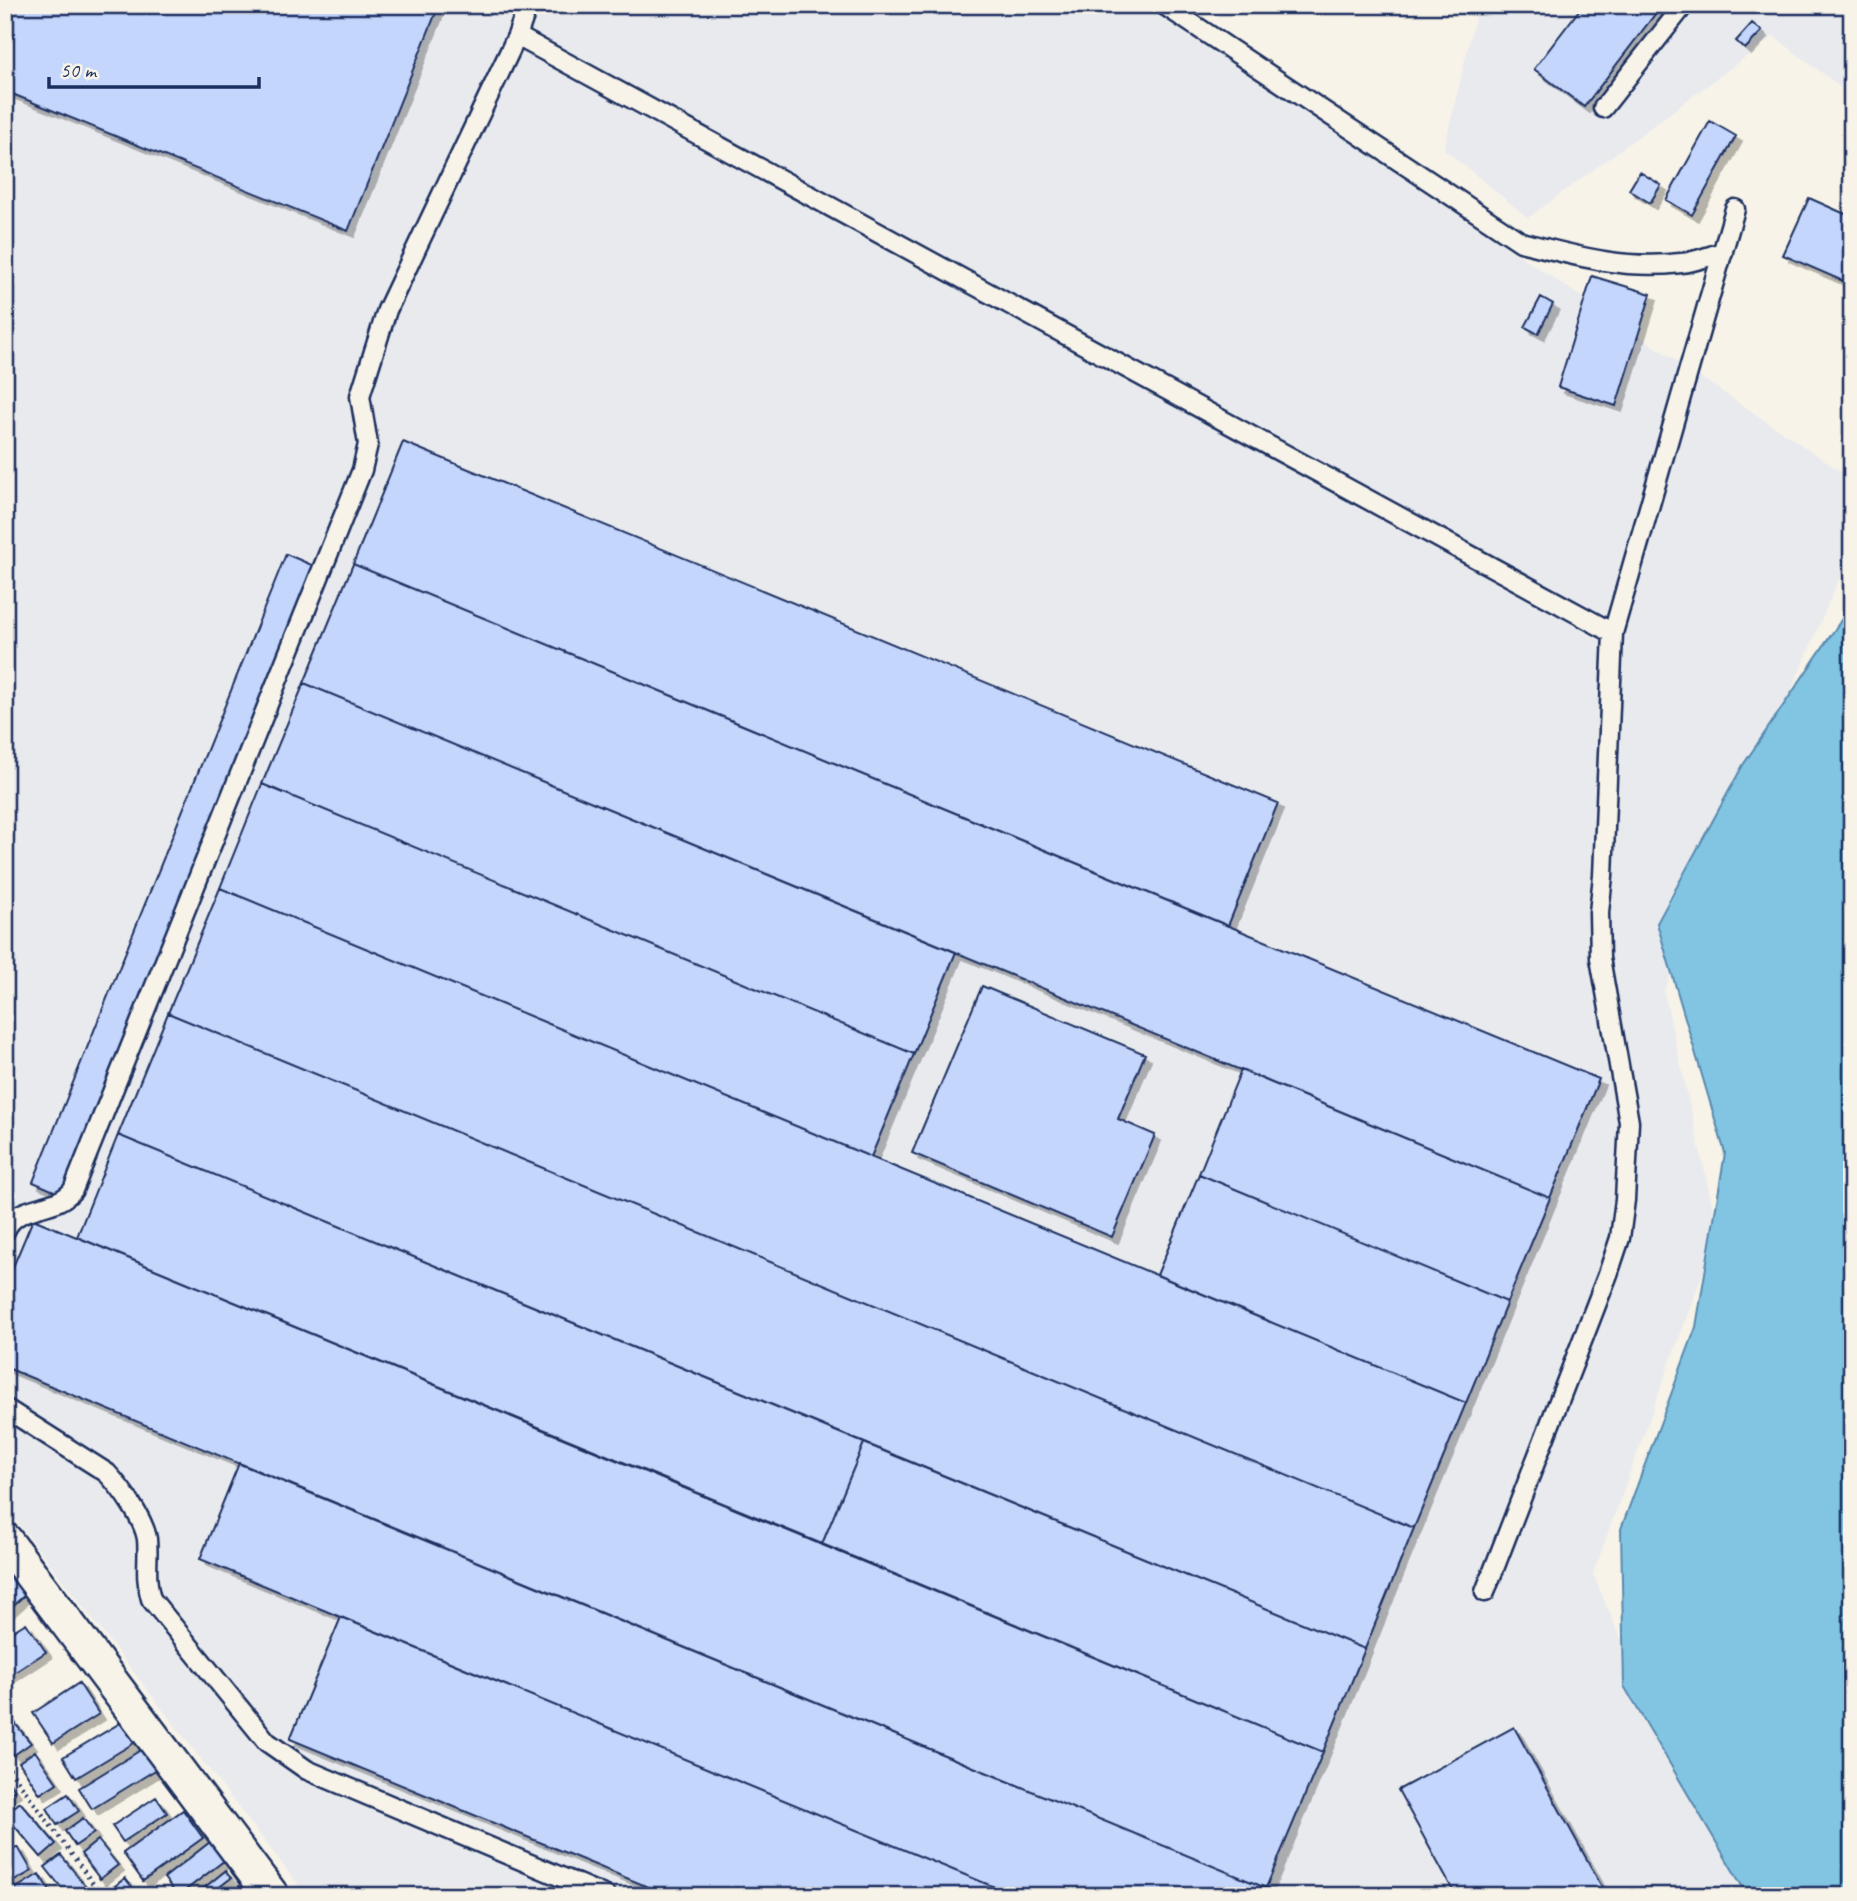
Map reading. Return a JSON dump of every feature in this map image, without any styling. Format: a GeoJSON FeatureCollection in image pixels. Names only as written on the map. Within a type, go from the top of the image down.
{"type":"FeatureCollection","features":[{"type":"Feature","properties":{"kind":"street"},"geometry":{"type":"LineString","coordinates":[[5,1540],[272,1896]]}},
{"type":"Feature","properties":{"kind":"lane"},"geometry":{"type":"LineString","coordinates":[[5,1231],[18,1214],[63,1200],[73,1190],[362,470],[368,444],[360,396],[387,310],[517,36],[528,5]]}},
{"type":"Feature","properties":{"kind":"lane"},"geometry":{"type":"LineString","coordinates":[[1164,5],[1521,242],[1580,257],[1633,266],[1684,263],[1723,252]]}},
{"type":"Feature","properties":{"kind":"lane"},"geometry":{"type":"LineString","coordinates":[[1603,108],[1684,5]]}},
{"type":"Feature","properties":{"kind":"lane"},"geometry":{"type":"LineString","coordinates":[[517,36],[1613,633]]}},
{"type":"Feature","properties":{"kind":"lane"},"geometry":{"type":"LineString","coordinates":[[1485,1592],[1620,1238],[1629,1122],[1600,958],[1599,912],[1603,876],[1613,633],[1735,209]]}},
{"type":"Feature","properties":{"kind":"lane"},"geometry":{"type":"LineString","coordinates":[[5,1408],[107,1473],[118,1485],[142,1526],[146,1539],[146,1569],[151,1599],[267,1742],[307,1770],[606,1896]]}},
{"type":"Feature","properties":{"kind":"path"},"geometry":{"type":"LineString","coordinates":[[5,1763],[102,1896]]}},
{"type":"Feature","properties":{"kind":"shaded area"},"geometry":{"type":"Polygon","coordinates":[[[5,5],[1147,5],[1852,479],[1852,548],[1664,991],[1718,1231],[1593,1574],[1666,1745],[1753,1896],[307,1896],[5,1506],[5,1105],[17,1073],[5,1035],[5,5]]]}},
{"type":"Feature","properties":{"kind":"shaded area"},"geometry":{"type":"Polygon","coordinates":[[[1478,5],[1852,5],[1852,96],[1774,36],[1528,218],[1444,149],[1478,5]]]}},
{"type":"Feature","properties":{"kind":"water"},"geometry":{"type":"Polygon","coordinates":[[[1852,604],[1852,1896],[1748,1896],[1624,1686],[1621,1529],[1696,1327],[1725,1153],[1657,923],[1743,765],[1852,604]]]}},
{"type":"Feature","properties":{"kind":"building"},"geometry":{"type":"Polygon","coordinates":[[[5,5],[439,5],[348,231],[5,91],[5,5]]]}},
{"type":"Feature","properties":{"kind":"building"},"geometry":{"type":"Polygon","coordinates":[[[1583,5],[1662,5],[1584,107],[1534,69],[1583,5]]]}},
{"type":"Feature","properties":{"kind":"building"},"geometry":{"type":"Polygon","coordinates":[[[1852,22],[1852,42],[1842,36],[1852,22]]]}},
{"type":"Feature","properties":{"kind":"building"},"geometry":{"type":"Polygon","coordinates":[[[1752,23],[1762,31],[1745,49],[1736,41],[1752,23]]]}},
{"type":"Feature","properties":{"kind":"building"},"geometry":{"type":"Polygon","coordinates":[[[1710,121],[1736,136],[1692,215],[1666,200],[1710,121]]]}},
{"type":"Feature","properties":{"kind":"building"},"geometry":{"type":"Polygon","coordinates":[[[1640,172],[1661,185],[1650,203],[1629,190],[1640,172]]]}},
{"type":"Feature","properties":{"kind":"building"},"geometry":{"type":"Polygon","coordinates":[[[1809,198],[1852,217],[1852,285],[1783,255],[1809,198]]]}},
{"type":"Feature","properties":{"kind":"building"},"geometry":{"type":"Polygon","coordinates":[[[1592,276],[1651,294],[1616,406],[1558,387],[1592,276]]]}},
{"type":"Feature","properties":{"kind":"building"},"geometry":{"type":"Polygon","coordinates":[[[1541,297],[1553,304],[1538,334],[1525,327],[1541,297]]]}},
{"type":"Feature","properties":{"kind":"building"},"geometry":{"type":"Polygon","coordinates":[[[403,442],[1278,803],[1228,926],[353,564],[403,442]]]}},
{"type":"Feature","properties":{"kind":"building"},"geometry":{"type":"Polygon","coordinates":[[[286,554],[314,566],[61,1194],[33,1182],[286,554]]]}},
{"type":"Feature","properties":{"kind":"building"},"geometry":{"type":"Polygon","coordinates":[[[353,564],[1599,1079],[1550,1198],[304,683],[353,564]]]}},
{"type":"Feature","properties":{"kind":"building"},"geometry":{"type":"Polygon","coordinates":[[[304,683],[956,952],[914,1054],[262,784],[304,683]]]}},
{"type":"Feature","properties":{"kind":"building"},"geometry":{"type":"Polygon","coordinates":[[[262,784],[914,1054],[871,1157],[220,888],[262,784]]]}},
{"type":"Feature","properties":{"kind":"building"},"geometry":{"type":"Polygon","coordinates":[[[220,888],[1466,1403],[1414,1528],[168,1013],[220,888]]]}},
{"type":"Feature","properties":{"kind":"building"},"geometry":{"type":"Polygon","coordinates":[[[982,986],[1145,1054],[1118,1119],[1155,1135],[1112,1237],[912,1153],[982,986]]]}},
{"type":"Feature","properties":{"kind":"building"},"geometry":{"type":"Polygon","coordinates":[[[168,1013],[1414,1528],[1365,1649],[118,1135],[168,1013]]]}},
{"type":"Feature","properties":{"kind":"building"},"geometry":{"type":"Polygon","coordinates":[[[1241,1070],[1550,1198],[1507,1302],[1199,1174],[1241,1070]]]}},
{"type":"Feature","properties":{"kind":"building"},"geometry":{"type":"Polygon","coordinates":[[[118,1135],[864,1443],[822,1544],[77,1237],[118,1135]]]}},
{"type":"Feature","properties":{"kind":"building"},"geometry":{"type":"Polygon","coordinates":[[[1199,1174],[1507,1302],[1466,1403],[1157,1275],[1199,1174]]]}},
{"type":"Feature","properties":{"kind":"building"},"geometry":{"type":"Polygon","coordinates":[[[33,1219],[1323,1752],[1266,1888],[5,1367],[5,1286],[33,1219]]]}},
{"type":"Feature","properties":{"kind":"building"},"geometry":{"type":"Polygon","coordinates":[[[864,1443],[1365,1649],[1323,1752],[822,1544],[864,1443]]]}},
{"type":"Feature","properties":{"kind":"building"},"geometry":{"type":"Polygon","coordinates":[[[239,1463],[1266,1888],[1263,1896],[1016,1896],[200,1559],[239,1463]]]}},
{"type":"Feature","properties":{"kind":"building"},"geometry":{"type":"Polygon","coordinates":[[[8,1573],[27,1593],[5,1613],[5,1576],[8,1573]]]}},
{"type":"Feature","properties":{"kind":"building"},"geometry":{"type":"Polygon","coordinates":[[[341,1617],[1016,1896],[670,1896],[290,1739],[341,1617]]]}},
{"type":"Feature","properties":{"kind":"building"},"geometry":{"type":"Polygon","coordinates":[[[26,1623],[46,1652],[6,1678],[5,1636],[26,1623]]]}},
{"type":"Feature","properties":{"kind":"building"},"geometry":{"type":"Polygon","coordinates":[[[79,1683],[99,1714],[53,1743],[33,1713],[79,1683]]]}},
{"type":"Feature","properties":{"kind":"building"},"geometry":{"type":"Polygon","coordinates":[[[5,1711],[31,1743],[14,1755],[5,1744],[5,1711]]]}},
{"type":"Feature","properties":{"kind":"building"},"geometry":{"type":"Polygon","coordinates":[[[122,1722],[134,1743],[76,1778],[63,1757],[122,1722]]]}},
{"type":"Feature","properties":{"kind":"building"},"geometry":{"type":"Polygon","coordinates":[[[1514,1727],[1607,1896],[1456,1896],[1398,1790],[1514,1727]]]}},
{"type":"Feature","properties":{"kind":"building"},"geometry":{"type":"Polygon","coordinates":[[[144,1748],[157,1769],[92,1809],[79,1788],[144,1748]]]}},
{"type":"Feature","properties":{"kind":"building"},"geometry":{"type":"Polygon","coordinates":[[[35,1751],[57,1783],[40,1794],[19,1762],[35,1751]]]}},
{"type":"Feature","properties":{"kind":"building"},"geometry":{"type":"Polygon","coordinates":[[[5,1777],[15,1790],[5,1797],[5,1777]]]}},
{"type":"Feature","properties":{"kind":"building"},"geometry":{"type":"Polygon","coordinates":[[[68,1794],[79,1811],[57,1825],[47,1808],[68,1794]]]}},
{"type":"Feature","properties":{"kind":"building"},"geometry":{"type":"Polygon","coordinates":[[[156,1797],[167,1813],[123,1842],[112,1826],[156,1797]]]}},
{"type":"Feature","properties":{"kind":"building"},"geometry":{"type":"Polygon","coordinates":[[[20,1802],[56,1844],[41,1857],[5,1815],[20,1802]]]}},
{"type":"Feature","properties":{"kind":"building"},"geometry":{"type":"Polygon","coordinates":[[[183,1810],[203,1838],[143,1881],[123,1853],[183,1810]]]}},
{"type":"Feature","properties":{"kind":"building"},"geometry":{"type":"Polygon","coordinates":[[[83,1818],[94,1833],[75,1846],[65,1831],[83,1818]]]}},
{"type":"Feature","properties":{"kind":"building"},"geometry":{"type":"Polygon","coordinates":[[[98,1840],[118,1865],[100,1879],[81,1854],[98,1840]]]}},
{"type":"Feature","properties":{"kind":"building"},"geometry":{"type":"Polygon","coordinates":[[[210,1842],[225,1860],[178,1896],[164,1878],[210,1842]]]}},
{"type":"Feature","properties":{"kind":"building"},"geometry":{"type":"Polygon","coordinates":[[[18,1847],[32,1871],[5,1886],[5,1855],[18,1847]]]}},
{"type":"Feature","properties":{"kind":"building"},"geometry":{"type":"Polygon","coordinates":[[[61,1855],[90,1892],[85,1896],[68,1896],[45,1867],[61,1855]]]}},
{"type":"Feature","properties":{"kind":"building"},"geometry":{"type":"Polygon","coordinates":[[[225,1871],[231,1878],[208,1896],[194,1896],[225,1871]]]}},
{"type":"Feature","properties":{"kind":"building"},"geometry":{"type":"Polygon","coordinates":[[[39,1874],[53,1896],[5,1896],[5,1895],[39,1874]]]}},
{"type":"Feature","properties":{"kind":"building"},"geometry":{"type":"Polygon","coordinates":[[[125,1878],[139,1896],[113,1896],[109,1891],[125,1878]]]}},
{"type":"Feature","properties":{"kind":"building"},"geometry":{"type":"Polygon","coordinates":[[[239,1886],[246,1896],[225,1896],[239,1886]]]}}]}
